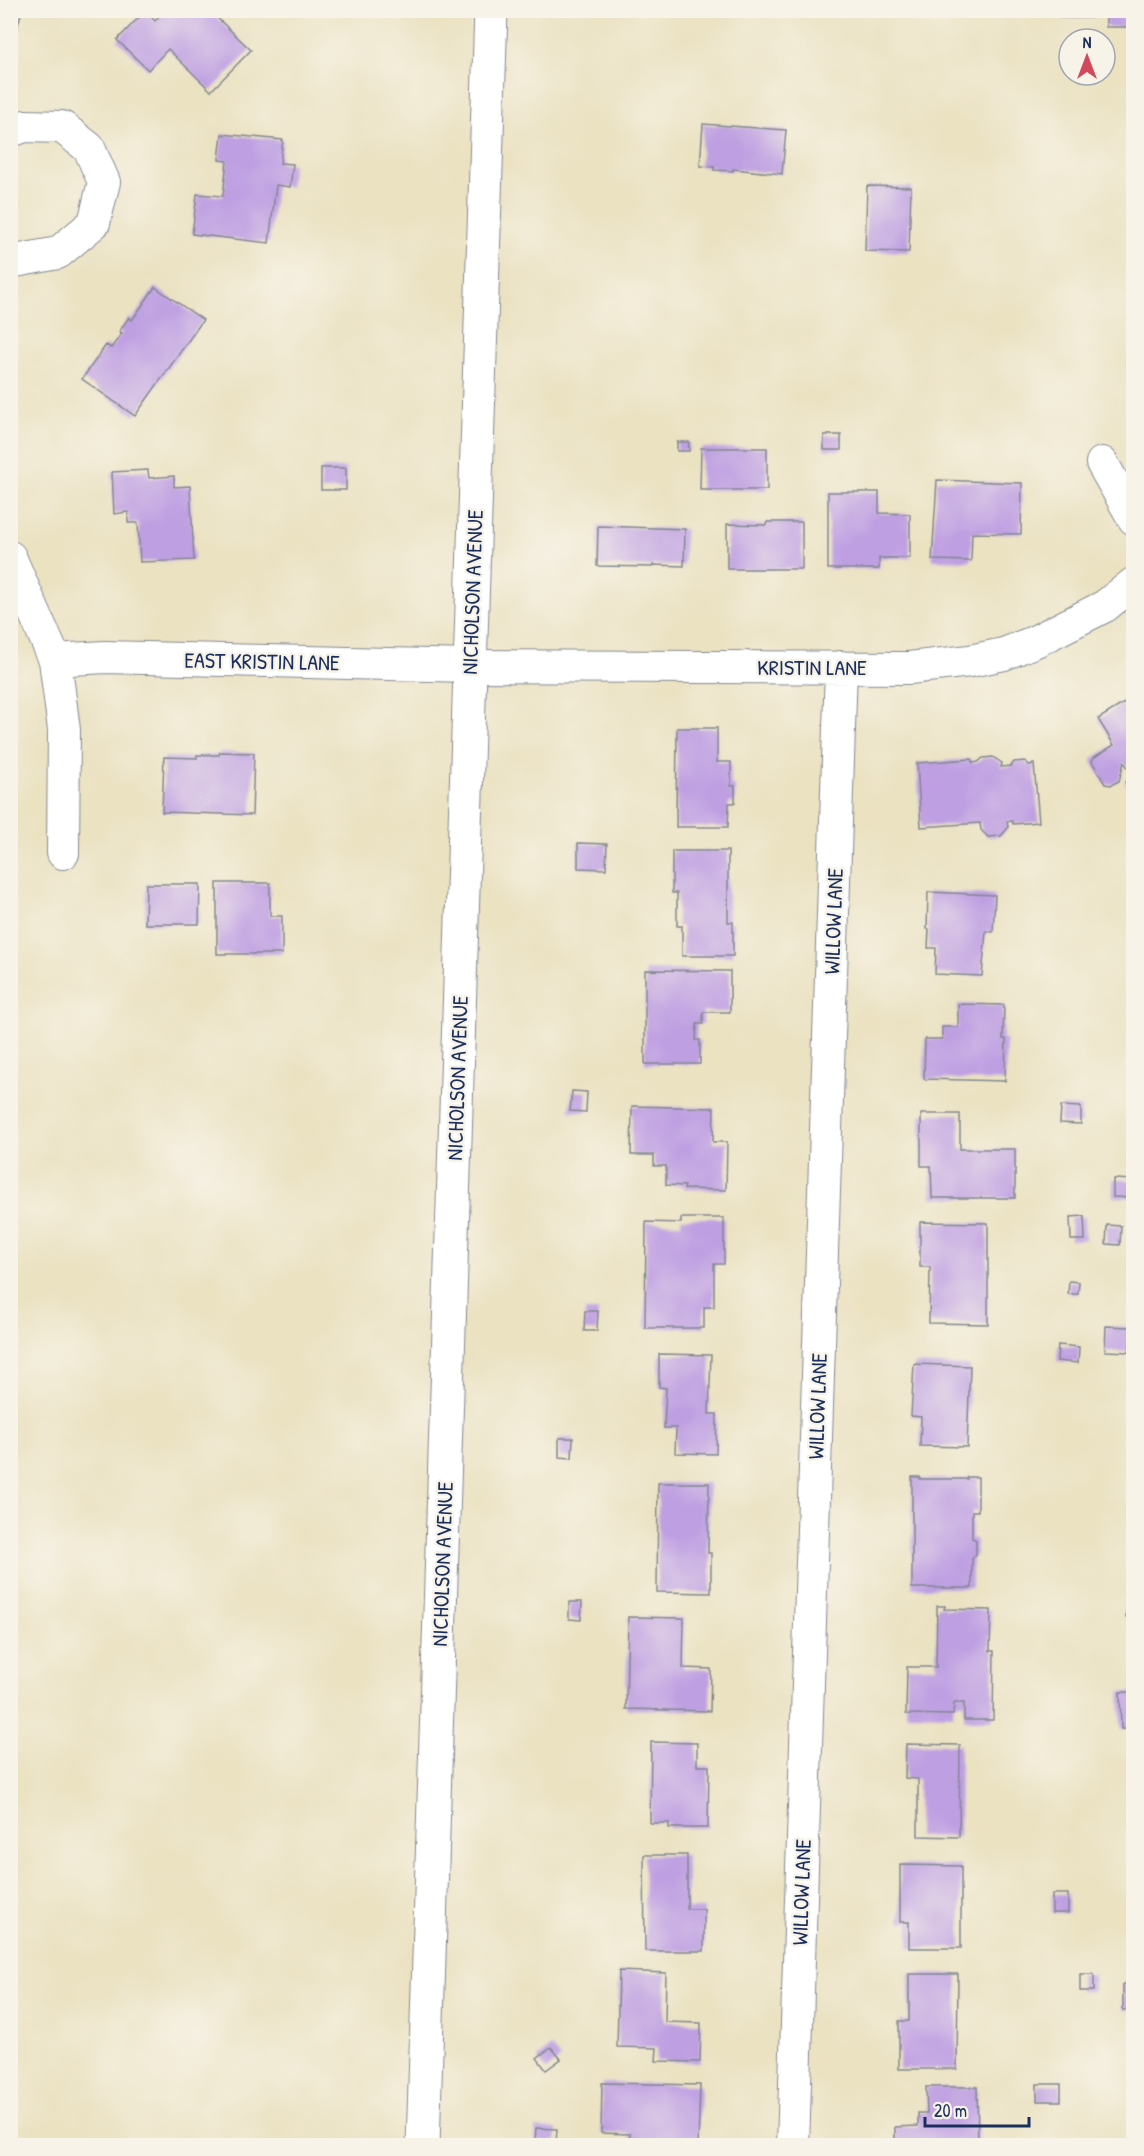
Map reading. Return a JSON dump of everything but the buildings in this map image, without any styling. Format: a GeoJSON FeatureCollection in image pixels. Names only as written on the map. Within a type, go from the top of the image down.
{"type":"FeatureCollection","features":[{"type":"Feature","properties":{"kind":"street","name":"NICHOLSON AVENUE"},"geometry":{"type":"LineString","coordinates":[[423,2145],[491,10]]}},
{"type":"Feature","properties":{"kind":"street"},"geometry":{"type":"LineString","coordinates":[[10,131],[25,126],[62,127],[89,148],[105,182],[94,223],[58,253],[10,261]]}},
{"type":"Feature","properties":{"kind":"street"},"geometry":{"type":"LineString","coordinates":[[1102,463],[1134,519]]}},
{"type":"Feature","properties":{"kind":"street"},"geometry":{"type":"LineString","coordinates":[[10,557],[55,660],[64,730],[63,853]]}},
{"type":"Feature","properties":{"kind":"street","name":"KRISTIN LANE"},"geometry":{"type":"LineString","coordinates":[[470,666],[909,668],[970,661],[1004,654],[1036,641],[1105,606],[1134,583]]}},
{"type":"Feature","properties":{"kind":"street","name":"EAST KRISTIN LANE"},"geometry":{"type":"LineString","coordinates":[[55,660],[105,657],[470,666]]}},
{"type":"Feature","properties":{"kind":"street","name":"WILLOW LANE"},"geometry":{"type":"LineString","coordinates":[[793,2145],[841,667]]}}]}
